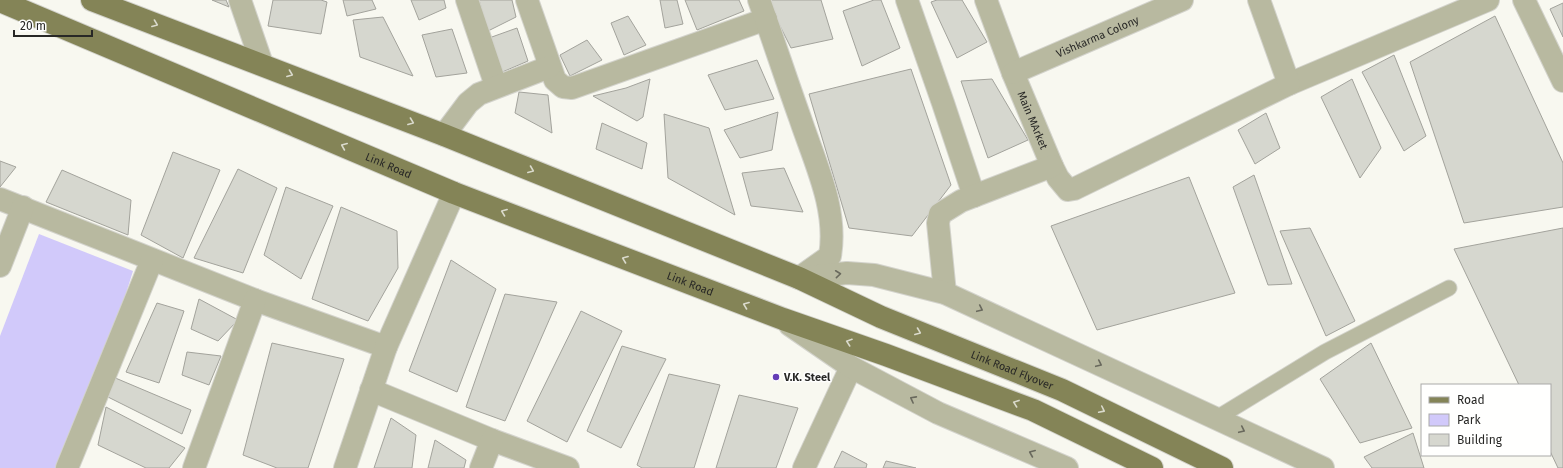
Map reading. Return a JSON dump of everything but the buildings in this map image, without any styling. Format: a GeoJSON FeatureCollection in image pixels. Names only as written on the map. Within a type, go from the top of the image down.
{"type":"FeatureCollection","features":[{"type":"Feature","properties":{"kind":"main road"},"geometry":{"type":"LineString","coordinates":[[92,0],[444,135],[799,278]]}},
{"type":"Feature","properties":{"kind":"main road","name":"Link Road"},"geometry":{"type":"LineString","coordinates":[[0,1],[454,193],[783,319]]}},
{"type":"Feature","properties":{"kind":"main road","name":"Link Road Flyover"},"geometry":{"type":"LineString","coordinates":[[799,278],[882,317],[1062,390],[1222,468]]}},
{"type":"Feature","properties":{"kind":"main road"},"geometry":{"type":"LineString","coordinates":[[783,319],[886,354],[1033,410],[1152,468]]}},
{"type":"Feature","properties":{"kind":"street"},"geometry":{"type":"LineString","coordinates":[[240,0],[262,64]]}},
{"type":"Feature","properties":{"kind":"street"},"geometry":{"type":"LineString","coordinates":[[467,0],[496,86]]}},
{"type":"Feature","properties":{"kind":"street"},"geometry":{"type":"LineString","coordinates":[[528,0],[549,67],[555,80],[563,87],[572,88],[762,10],[823,184],[831,217],[833,240],[830,256],[799,278]]}},
{"type":"Feature","properties":{"kind":"street"},"geometry":{"type":"LineString","coordinates":[[907,0],[974,196]]}},
{"type":"Feature","properties":{"kind":"street","name":"Main MArket"},"geometry":{"type":"LineString","coordinates":[[986,0],[1013,73],[1052,166],[1061,183],[1068,190],[1074,189],[1113,171],[1289,84]]}},
{"type":"Feature","properties":{"kind":"street","name":"Vishkarma Colony"},"geometry":{"type":"LineString","coordinates":[[1013,73],[1182,0]]}},
{"type":"Feature","properties":{"kind":"street"},"geometry":{"type":"LineString","coordinates":[[1259,0],[1289,84],[1488,0]]}},
{"type":"Feature","properties":{"kind":"street"},"geometry":{"type":"LineString","coordinates":[[1524,0],[1563,81]]}},
{"type":"Feature","properties":{"kind":"street"},"geometry":{"type":"LineString","coordinates":[[444,135],[468,102],[479,94],[496,86],[549,67]]}},
{"type":"Feature","properties":{"kind":"street"},"geometry":{"type":"LineString","coordinates":[[945,293],[938,223],[940,214],[948,208],[974,196],[1052,166]]}},
{"type":"Feature","properties":{"kind":"street"},"geometry":{"type":"LineString","coordinates":[[345,468],[386,347],[454,193]]}},
{"type":"Feature","properties":{"kind":"street"},"geometry":{"type":"LineString","coordinates":[[0,199],[255,300],[386,347]]}},
{"type":"Feature","properties":{"kind":"street"},"geometry":{"type":"LineString","coordinates":[[0,266],[23,207]]}},
{"type":"Feature","properties":{"kind":"street"},"geometry":{"type":"LineString","coordinates":[[67,468],[152,260]]}},
{"type":"Feature","properties":{"kind":"street"},"geometry":{"type":"LineString","coordinates":[[799,278],[847,273],[874,275],[945,293],[1318,465],[1334,465],[1339,468]]}},
{"type":"Feature","properties":{"kind":"street"},"geometry":{"type":"LineString","coordinates":[[194,468],[255,300]]}},
{"type":"Feature","properties":{"kind":"street"},"geometry":{"type":"LineString","coordinates":[[783,319],[851,367],[938,413],[1067,468]]}},
{"type":"Feature","properties":{"kind":"street"},"geometry":{"type":"LineString","coordinates":[[804,468],[851,367]]}},
{"type":"Feature","properties":{"kind":"street"},"geometry":{"type":"LineString","coordinates":[[371,390],[492,440],[568,468]]}},
{"type":"Feature","properties":{"kind":"street"},"geometry":{"type":"LineString","coordinates":[[481,468],[492,440]]}},
{"type":"Feature","properties":{"kind":"lane"},"geometry":{"type":"LineString","coordinates":[[1217,418],[1325,352],[1450,288]]}},
{"type":"Feature","properties":{"kind":"green space"},"geometry":{"type":"Polygon","coordinates":[[[39,234],[133,271],[71,468],[0,468],[0,336],[39,234]]]}},
{"type":"Feature","properties":{"kind":"place","name":"V.K. Steel"},"geometry":{"type":"Point","coordinates":[776,377]}}]}
